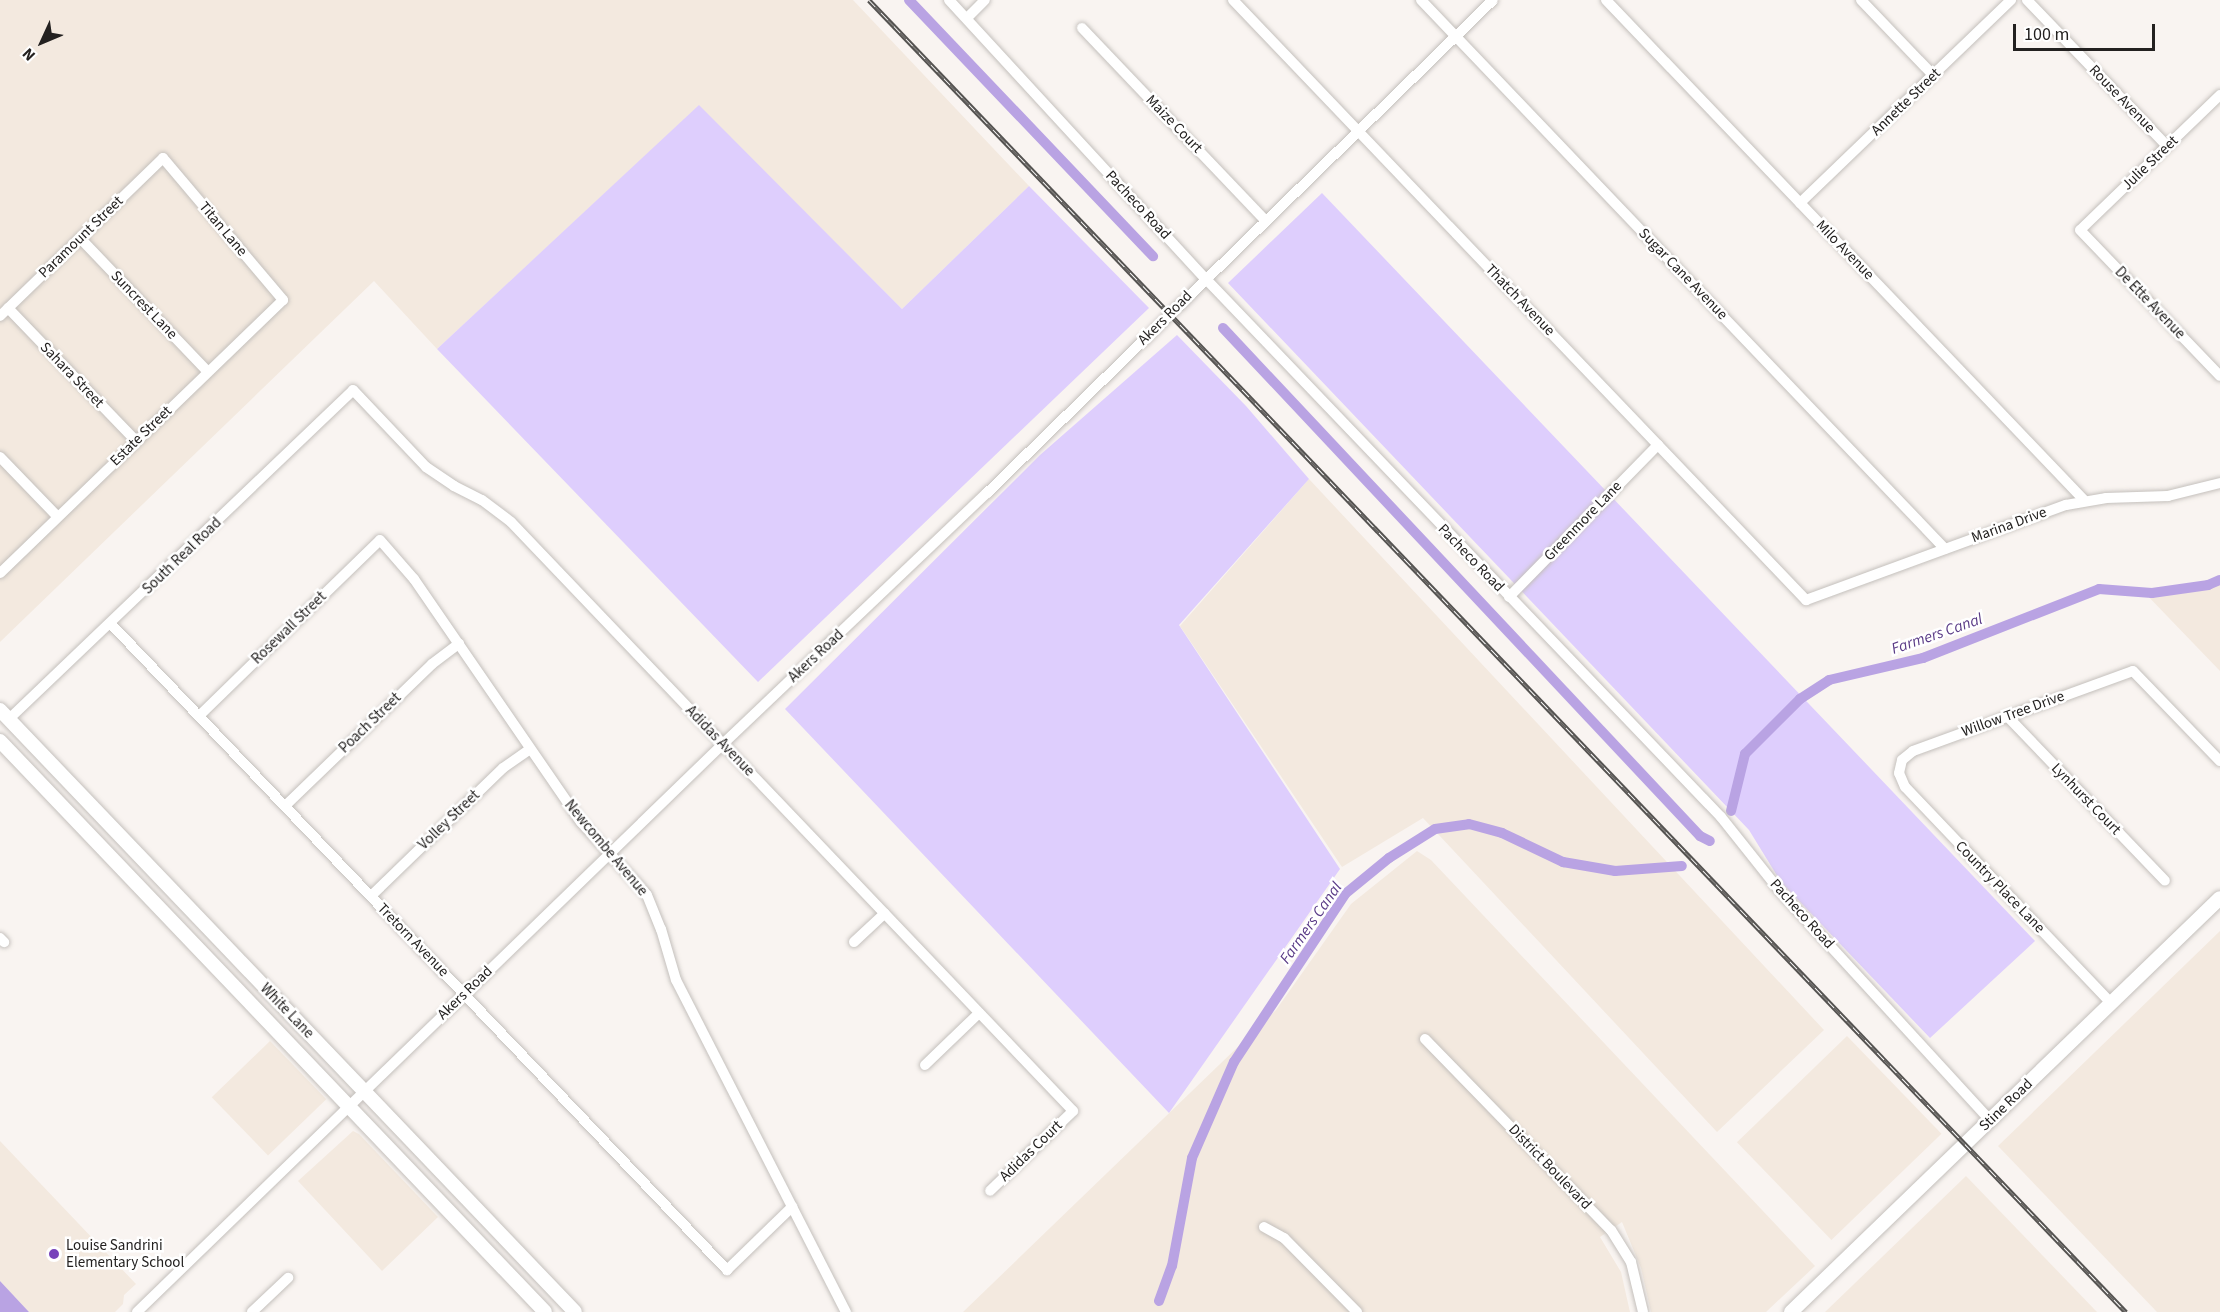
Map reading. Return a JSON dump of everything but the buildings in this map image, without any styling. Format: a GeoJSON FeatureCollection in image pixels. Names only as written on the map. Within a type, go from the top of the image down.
{"type":"FeatureCollection","features":[{"type":"Feature","properties":{"kind":"main road","name":"White Lane"},"geometry":{"type":"LineString","coordinates":[[3,715],[575,1312]]}},
{"type":"Feature","properties":{"kind":"main road"},"geometry":{"type":"LineString","coordinates":[[0,736],[13,737],[73,786]]}},
{"type":"Feature","properties":{"kind":"main road","name":"White Lane"},"geometry":{"type":"LineString","coordinates":[[0,741],[545,1312]]}},
{"type":"Feature","properties":{"kind":"main road","name":"Stine Road"},"geometry":{"type":"LineString","coordinates":[[1791,1312],[2220,898]]}},
{"type":"Feature","properties":{"kind":"street","name":"Pacheco Road"},"geometry":{"type":"LineString","coordinates":[[949,0],[1205,278],[1721,817],[1779,890],[1990,1120]]}},
{"type":"Feature","properties":{"kind":"street"},"geometry":{"type":"LineString","coordinates":[[967,18],[986,0]]}},
{"type":"Feature","properties":{"kind":"street","name":"Thatch Avenue"},"geometry":{"type":"LineString","coordinates":[[1233,0],[1806,600]]}},
{"type":"Feature","properties":{"kind":"street","name":"Sugar Cane Avenue"},"geometry":{"type":"LineString","coordinates":[[1421,0],[1945,549]]}},
{"type":"Feature","properties":{"kind":"street","name":"Akers Road"},"geometry":{"type":"LineString","coordinates":[[137,1312],[150,1308],[348,1106],[987,493],[1205,278],[1493,0]]}},
{"type":"Feature","properties":{"kind":"street","name":"Milo Avenue"},"geometry":{"type":"LineString","coordinates":[[1606,0],[2084,501]]}},
{"type":"Feature","properties":{"kind":"street"},"geometry":{"type":"LineString","coordinates":[[1861,0],[1933,75]]}},
{"type":"Feature","properties":{"kind":"street","name":"Annette Street"},"geometry":{"type":"LineString","coordinates":[[1800,203],[2011,0]]}},
{"type":"Feature","properties":{"kind":"street","name":"Rouse Avenue"},"geometry":{"type":"LineString","coordinates":[[2027,0],[2167,146]]}},
{"type":"Feature","properties":{"kind":"street","name":"Maize Court"},"geometry":{"type":"LineString","coordinates":[[1082,28],[1265,220]]}},
{"type":"Feature","properties":{"kind":"street","name":"Julie Street"},"geometry":{"type":"LineString","coordinates":[[2080,230],[2220,95]]}},
{"type":"Feature","properties":{"kind":"street","name":"Paramount Street"},"geometry":{"type":"LineString","coordinates":[[4,312],[163,159]]}},
{"type":"Feature","properties":{"kind":"street","name":"Titan Lane"},"geometry":{"type":"LineString","coordinates":[[163,159],[283,300]]}},
{"type":"Feature","properties":{"kind":"street","name":"De Ette Avenue"},"geometry":{"type":"LineString","coordinates":[[2080,230],[2220,376]]}},
{"type":"Feature","properties":{"kind":"street","name":"Suncrest Lane"},"geometry":{"type":"LineString","coordinates":[[80,238],[208,372]]}},
{"type":"Feature","properties":{"kind":"street","name":"Estate Street"},"geometry":{"type":"LineString","coordinates":[[0,573],[283,300]]}},
{"type":"Feature","properties":{"kind":"street","name":"Sahara Street"},"geometry":{"type":"LineString","coordinates":[[4,312],[136,441]]}},
{"type":"Feature","properties":{"kind":"street","name":"Adidas Avenue"},"geometry":{"type":"LineString","coordinates":[[353,390],[426,467],[454,486],[482,500],[511,522],[1073,1111]]}},
{"type":"Feature","properties":{"kind":"street","name":"South Real Road"},"geometry":{"type":"LineString","coordinates":[[3,715],[111,624],[353,390]]}},
{"type":"Feature","properties":{"kind":"street","name":"Greenmore Lane"},"geometry":{"type":"LineString","coordinates":[[1509,597],[1658,445]]}},
{"type":"Feature","properties":{"kind":"street"},"geometry":{"type":"LineString","coordinates":[[0,457],[58,517]]}},
{"type":"Feature","properties":{"kind":"street","name":"Marina Drive"},"geometry":{"type":"LineString","coordinates":[[1806,600],[2084,501],[2168,496],[2220,483]]}},
{"type":"Feature","properties":{"kind":"street","name":"Newcombe Avenue"},"geometry":{"type":"LineString","coordinates":[[380,540],[409,572],[581,822],[636,881],[655,912],[675,980],[846,1312]]}},
{"type":"Feature","properties":{"kind":"street","name":"Rosewall Street"},"geometry":{"type":"LineString","coordinates":[[199,716],[380,540]]}},
{"type":"Feature","properties":{"kind":"street","name":"Tretorn Avenue"},"geometry":{"type":"LineString","coordinates":[[111,624],[727,1270],[792,1208]]}},
{"type":"Feature","properties":{"kind":"street","name":"Poach Street"},"geometry":{"type":"LineString","coordinates":[[285,806],[432,664],[459,645]]}},
{"type":"Feature","properties":{"kind":"street","name":"Willow Tree Drive"},"geometry":{"type":"LineString","coordinates":[[1899,767],[1902,760],[1913,751],[2133,670],[2220,761]]}},
{"type":"Feature","properties":{"kind":"street","name":"Lynhurst Court"},"geometry":{"type":"LineString","coordinates":[[2007,716],[2165,882]]}},
{"type":"Feature","properties":{"kind":"street","name":"Volley Street"},"geometry":{"type":"LineString","coordinates":[[370,896],[503,768],[530,748]]}},
{"type":"Feature","properties":{"kind":"street","name":"Country Place Lane"},"geometry":{"type":"LineString","coordinates":[[1899,767],[1901,781],[1905,787],[2111,1003]]}},
{"type":"Feature","properties":{"kind":"street"},"geometry":{"type":"LineString","coordinates":[[854,942],[885,913]]}},
{"type":"Feature","properties":{"kind":"street"},"geometry":{"type":"LineString","coordinates":[[925,1065],[979,1013]]}},
{"type":"Feature","properties":{"kind":"street","name":"District Boulevard"},"geometry":{"type":"LineString","coordinates":[[1425,1039],[1611,1230],[1631,1262],[1643,1312]]}},
{"type":"Feature","properties":{"kind":"street","name":"Adidas Court"},"geometry":{"type":"LineString","coordinates":[[990,1191],[1073,1111]]}},
{"type":"Feature","properties":{"kind":"street"},"geometry":{"type":"LineString","coordinates":[[1264,1227],[1284,1238],[1357,1312]]}},
{"type":"Feature","properties":{"kind":"street"},"geometry":{"type":"LineString","coordinates":[[252,1312],[288,1278]]}},
{"type":"Feature","properties":{"kind":"shaded area"},"geometry":{"type":"Polygon","coordinates":[[[0,0],[853,0],[1029,186],[902,309],[699,106],[437,349],[374,281],[0,642],[0,0]]]}},
{"type":"Feature","properties":{"kind":"shaded area"},"geometry":{"type":"Polygon","coordinates":[[[699,105],[902,309],[1029,186],[1149,308],[758,682],[437,349],[699,105]]]}},
{"type":"Feature","properties":{"kind":"shaded area"},"geometry":{"type":"Polygon","coordinates":[[[1322,193],[2035,941],[1930,1038],[1781,882],[1749,830],[1228,283],[1322,193]]]}},
{"type":"Feature","properties":{"kind":"shaded area"},"geometry":{"type":"Polygon","coordinates":[[[1177,335],[1246,406],[1309,479],[1179,625],[1340,869],[1169,1113],[785,709],[1040,455],[1177,335]]]}},
{"type":"Feature","properties":{"kind":"shaded area"},"geometry":{"type":"Polygon","coordinates":[[[1309,479],[1824,1030],[1717,1132],[1423,818],[1342,867],[1180,626],[1309,479]]]}},
{"type":"Feature","properties":{"kind":"shaded area"},"geometry":{"type":"Polygon","coordinates":[[[2220,576],[2220,671],[2143,591],[2183,588],[2220,576]]]}},
{"type":"Feature","properties":{"kind":"shaded area"},"geometry":{"type":"Polygon","coordinates":[[[1417,851],[1431,860],[1815,1266],[1766,1312],[1651,1312],[1641,1268],[1622,1222],[1600,1237],[1621,1272],[1630,1312],[963,1312],[1276,1010],[1351,904],[1417,851]]]}},
{"type":"Feature","properties":{"kind":"shaded area"},"geometry":{"type":"Polygon","coordinates":[[[2220,931],[2220,1312],[2157,1312],[1998,1146],[2220,931]]]}},
{"type":"Feature","properties":{"kind":"shaded area"},"geometry":{"type":"Polygon","coordinates":[[[1847,1036],[1941,1134],[1831,1240],[1737,1142],[1847,1036]]]}},
{"type":"Feature","properties":{"kind":"shaded area"},"geometry":{"type":"Polygon","coordinates":[[[270,1041],[326,1099],[268,1156],[212,1097],[270,1041]]]}},
{"type":"Feature","properties":{"kind":"shaded area"},"geometry":{"type":"Polygon","coordinates":[[[353,1131],[359,1134],[438,1217],[382,1271],[298,1181],[353,1131]]]}},
{"type":"Feature","properties":{"kind":"shaded area","name":"Louise Sandrini Elementary School"},"geometry":{"type":"Polygon","coordinates":[[[0,1141],[136,1284],[124,1295],[123,1304],[115,1312],[29,1312],[0,1281],[0,1141]]]}},
{"type":"Feature","properties":{"kind":"shaded area"},"geometry":{"type":"Polygon","coordinates":[[[1966,1176],[2097,1312],[1825,1312],[1966,1176]]]}},
{"type":"Feature","properties":{"kind":"shaded area"},"geometry":{"type":"Polygon","coordinates":[[[0,1281],[29,1312],[0,1312],[0,1281]]]}},
{"type":"Feature","properties":{"kind":"waterway"},"geometry":{"type":"LineString","coordinates":[[909,0],[1153,256]]}},
{"type":"Feature","properties":{"kind":"waterway"},"geometry":{"type":"LineString","coordinates":[[1223,328],[1700,836],[1710,841]]}},
{"type":"Feature","properties":{"kind":"waterway","name":"Farmers Canal"},"geometry":{"type":"LineString","coordinates":[[1731,811],[1745,754],[1800,699],[1829,680],[1923,658],[2099,589],[2152,593],[2208,585],[2220,580]]}},
{"type":"Feature","properties":{"kind":"waterway","name":"Farmers Canal"},"geometry":{"type":"LineString","coordinates":[[1159,1301],[1172,1266],[1192,1158],[1234,1062],[1345,894],[1389,858],[1435,829],[1469,824],[1502,833],[1563,862],[1615,871],[1682,866]]}},
{"type":"Feature","properties":{"kind":"railway"},"geometry":{"type":"LineString","coordinates":[[869,0],[2126,1312]]}},
{"type":"Feature","properties":{"kind":"place","name":"Louise Sandrini Elementary School"},"geometry":{"type":"Point","coordinates":[54,1254]}}]}
